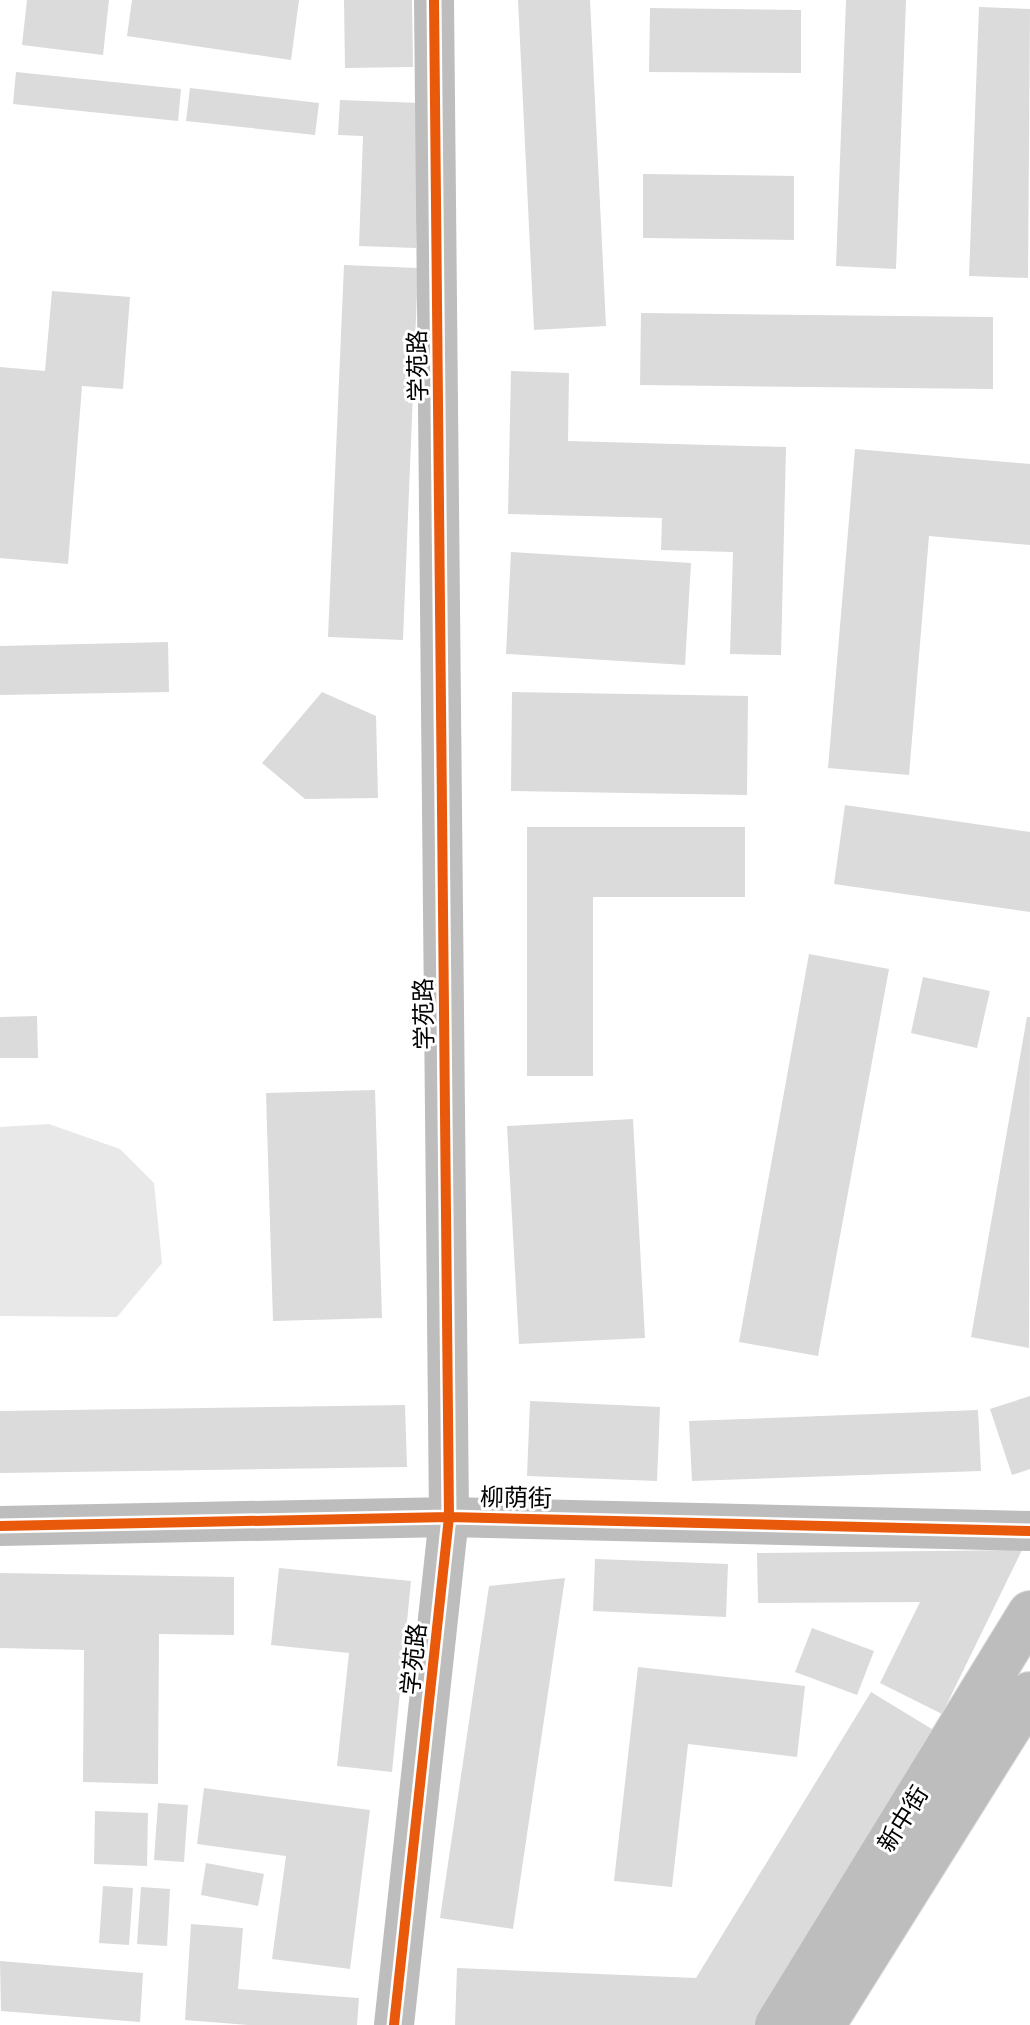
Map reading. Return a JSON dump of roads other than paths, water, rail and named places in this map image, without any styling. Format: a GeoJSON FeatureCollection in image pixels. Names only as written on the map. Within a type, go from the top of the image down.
{"type":"FeatureCollection","features":[{"type":"Feature","properties":{"kind":"main road","name":"新中街"},"geometry":{"type":"LineString","coordinates":[[777,2025],[1030,1613]]}},
{"type":"Feature","properties":{"kind":"main road","name":"新中街"},"geometry":{"type":"LineString","coordinates":[[823,2025],[1030,1694]]}},
{"type":"Feature","properties":{"kind":"street","name":"学苑路"},"geometry":{"type":"LineString","coordinates":[[394,2025],[449,1517],[434,0]]}},
{"type":"Feature","properties":{"kind":"street","name":"柳荫街"},"geometry":{"type":"LineString","coordinates":[[0,1526],[449,1517],[1030,1531]]}}]}
